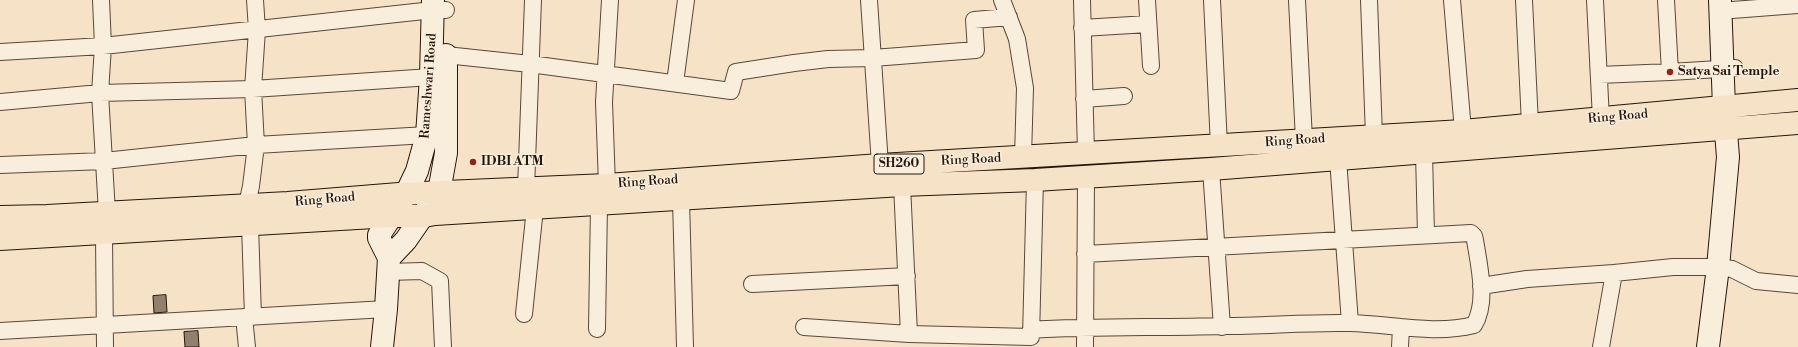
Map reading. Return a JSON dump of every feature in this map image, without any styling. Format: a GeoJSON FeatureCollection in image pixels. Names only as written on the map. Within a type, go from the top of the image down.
{"type":"FeatureCollection","features":[{"type":"Feature","properties":{"kind":"highway","name":"Ring Road"},"geometry":{"type":"LineString","coordinates":[[0,239],[105,223],[248,215],[424,216],[534,208],[603,195],[880,165],[1023,158],[1463,131],[1798,100]]}},
{"type":"Feature","properties":{"kind":"highway","name":"Ring Road"},"geometry":{"type":"LineString","coordinates":[[248,215],[406,194],[439,192],[526,189],[681,200],[902,185],[1034,180],[1211,169],[1798,123]]}},
{"type":"Feature","properties":{"kind":"highway","name":"Ring Road"},"geometry":{"type":"LineString","coordinates":[[0,217],[105,223]]}},
{"type":"Feature","properties":{"kind":"main road"},"geometry":{"type":"LineString","coordinates":[[1722,347],[1725,268],[1734,158],[1733,129],[1730,106],[1728,3]]}},
{"type":"Feature","properties":{"kind":"main road"},"geometry":{"type":"LineString","coordinates":[[382,347],[386,309],[388,265],[424,216],[439,192],[446,153],[446,55],[439,5]]}},
{"type":"Feature","properties":{"kind":"main road","name":"Rameshwari Road"},"geometry":{"type":"LineString","coordinates":[[388,265],[379,237],[406,194],[418,171],[427,136],[431,77],[439,5]]}},
{"type":"Feature","properties":{"kind":"main road"},"geometry":{"type":"LineString","coordinates":[[1708,347],[1725,268]]}},
{"type":"Feature","properties":{"kind":"street"},"geometry":{"type":"LineString","coordinates":[[101,0],[103,46],[100,93],[104,161],[105,347]]}},
{"type":"Feature","properties":{"kind":"street"},"geometry":{"type":"LineString","coordinates":[[247,347],[249,317],[248,215],[256,144],[253,89],[257,30],[255,0]]}},
{"type":"Feature","properties":{"kind":"street"},"geometry":{"type":"LineString","coordinates":[[526,189],[533,0]]}},
{"type":"Feature","properties":{"kind":"street"},"geometry":{"type":"LineString","coordinates":[[597,329],[603,195],[604,102],[610,0]]}},
{"type":"Feature","properties":{"kind":"street"},"geometry":{"type":"LineString","coordinates":[[675,83],[686,0]]}},
{"type":"Feature","properties":{"kind":"street"},"geometry":{"type":"LineString","coordinates":[[869,0],[880,165]]}},
{"type":"Feature","properties":{"kind":"street"},"geometry":{"type":"LineString","coordinates":[[1002,0],[1017,39],[1025,88],[1023,158]]}},
{"type":"Feature","properties":{"kind":"street"},"geometry":{"type":"LineString","coordinates":[[1082,0],[1086,154]]}},
{"type":"Feature","properties":{"kind":"street"},"geometry":{"type":"LineString","coordinates":[[1147,0],[1151,66]]}},
{"type":"Feature","properties":{"kind":"street"},"geometry":{"type":"LineString","coordinates":[[1212,0],[1219,146]]}},
{"type":"Feature","properties":{"kind":"street"},"geometry":{"type":"LineString","coordinates":[[1297,0],[1304,140]]}},
{"type":"Feature","properties":{"kind":"street"},"geometry":{"type":"LineString","coordinates":[[1369,0],[1374,136]]}},
{"type":"Feature","properties":{"kind":"street"},"geometry":{"type":"LineString","coordinates":[[1452,0],[1463,131]]}},
{"type":"Feature","properties":{"kind":"street"},"geometry":{"type":"LineString","coordinates":[[1524,0],[1530,124]]}},
{"type":"Feature","properties":{"kind":"street"},"geometry":{"type":"LineString","coordinates":[[1595,0],[1598,74],[1602,119]]}},
{"type":"Feature","properties":{"kind":"street"},"geometry":{"type":"LineString","coordinates":[[1666,0],[1670,72]]}},
{"type":"Feature","properties":{"kind":"street"},"geometry":{"type":"LineString","coordinates":[[1728,3],[1798,5]]}},
{"type":"Feature","properties":{"kind":"street"},"geometry":{"type":"LineString","coordinates":[[0,52],[103,46],[257,30],[439,5]]}},
{"type":"Feature","properties":{"kind":"street"},"geometry":{"type":"LineString","coordinates":[[446,55],[530,64],[731,91],[736,72],[808,61],[873,58],[976,50],[974,20],[1009,17]]}},
{"type":"Feature","properties":{"kind":"street"},"geometry":{"type":"LineString","coordinates":[[1082,28],[1148,24]]}},
{"type":"Feature","properties":{"kind":"street"},"geometry":{"type":"LineString","coordinates":[[1598,74],[1729,69]]}},
{"type":"Feature","properties":{"kind":"street"},"geometry":{"type":"LineString","coordinates":[[0,102],[100,93],[253,89],[431,77]]}},
{"type":"Feature","properties":{"kind":"street"},"geometry":{"type":"LineString","coordinates":[[1084,99],[1124,96]]}},
{"type":"Feature","properties":{"kind":"street"},"geometry":{"type":"LineString","coordinates":[[0,165],[104,161],[256,144],[427,136]]}},
{"type":"Feature","properties":{"kind":"street"},"geometry":{"type":"LineString","coordinates":[[1424,153],[1426,235]]}},
{"type":"Feature","properties":{"kind":"street"},"geometry":{"type":"LineString","coordinates":[[1338,159],[1350,323]]}},
{"type":"Feature","properties":{"kind":"street"},"geometry":{"type":"LineString","coordinates":[[1211,169],[1222,326]]}},
{"type":"Feature","properties":{"kind":"street"},"geometry":{"type":"LineString","coordinates":[[1084,347],[1086,176]]}},
{"type":"Feature","properties":{"kind":"street"},"geometry":{"type":"LineString","coordinates":[[804,327],[909,334],[1031,337],[1034,180]]}},
{"type":"Feature","properties":{"kind":"street"},"geometry":{"type":"LineString","coordinates":[[902,185],[909,334]]}},
{"type":"Feature","properties":{"kind":"street"},"geometry":{"type":"LineString","coordinates":[[681,200],[685,347]]}},
{"type":"Feature","properties":{"kind":"street"},"geometry":{"type":"LineString","coordinates":[[524,314],[534,208]]}},
{"type":"Feature","properties":{"kind":"street"},"geometry":{"type":"LineString","coordinates":[[1031,330],[1084,327],[1350,323],[1430,328],[1464,327],[1474,325],[1479,317],[1481,286],[1474,236],[1471,234],[1344,239],[1217,248],[1086,254]]}},
{"type":"Feature","properties":{"kind":"street"},"geometry":{"type":"LineString","coordinates":[[388,265],[422,271],[440,281],[443,347]]}},
{"type":"Feature","properties":{"kind":"street"},"geometry":{"type":"LineString","coordinates":[[1481,286],[1527,279],[1614,273],[1673,266],[1725,268],[1756,281],[1798,285]]}},
{"type":"Feature","properties":{"kind":"street"},"geometry":{"type":"LineString","coordinates":[[1601,347],[1614,273]]}},
{"type":"Feature","properties":{"kind":"street"},"geometry":{"type":"LineString","coordinates":[[752,284],[907,276]]}},
{"type":"Feature","properties":{"kind":"street"},"geometry":{"type":"LineString","coordinates":[[0,331],[386,309]]}},
{"type":"Feature","properties":{"kind":"street"},"geometry":{"type":"LineString","coordinates":[[1400,347],[1401,327]]}},
{"type":"Feature","properties":{"kind":"building"},"geometry":{"type":"Polygon","coordinates":[[[166,295],[167,312],[154,313],[153,296],[166,295]]]}},
{"type":"Feature","properties":{"kind":"building"},"geometry":{"type":"Polygon","coordinates":[[[198,331],[199,347],[185,347],[184,332],[198,331]]]}},
{"type":"Feature","properties":{"kind":"place","name":"Satya Sai Temple"},"geometry":{"type":"Point","coordinates":[1670,72]}},
{"type":"Feature","properties":{"kind":"place","name":"IDBI ATM"},"geometry":{"type":"Point","coordinates":[473,162]}}]}
